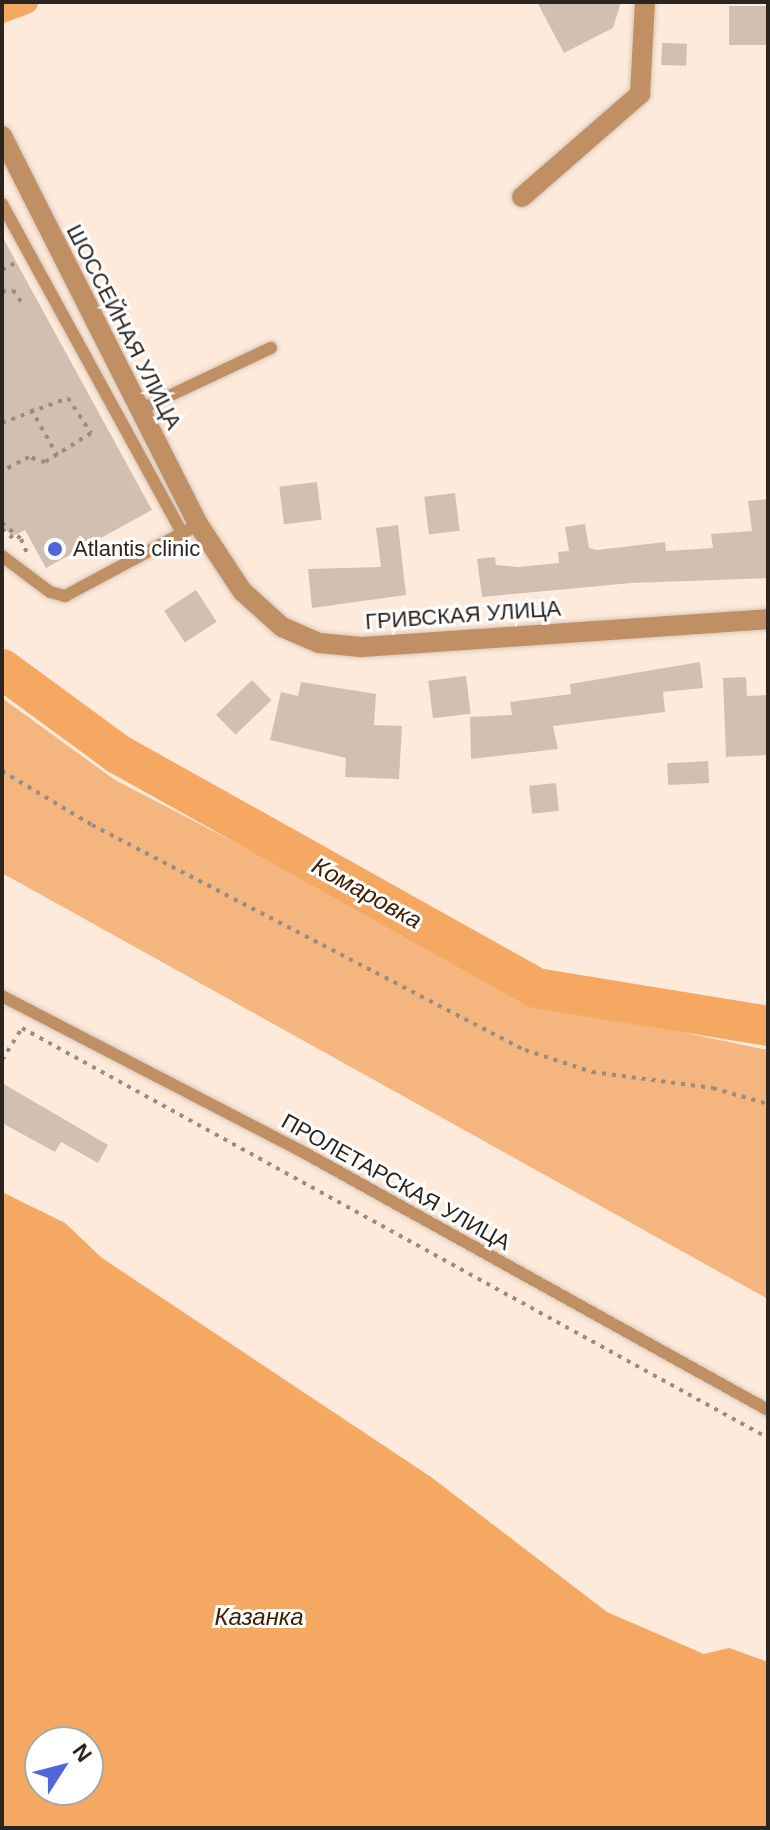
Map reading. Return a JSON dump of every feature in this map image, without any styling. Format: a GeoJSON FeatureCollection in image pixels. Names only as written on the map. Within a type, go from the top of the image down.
{"type":"FeatureCollection","features":[{"type":"Feature","properties":{"kind":"street"},"geometry":{"type":"LineString","coordinates":[[522,197],[640,94],[645,2]]}},
{"type":"Feature","properties":{"kind":"street","name":"ШОССЕЙНАЯ УЛИЦА"},"geometry":{"type":"LineString","coordinates":[[3,142],[139,410],[195,532]]}},
{"type":"Feature","properties":{"kind":"street","name":"ГРИВСКАЯ УЛИЦА"},"geometry":{"type":"LineString","coordinates":[[195,532],[242,591],[271,620],[300,637],[346,647],[768,619]]}},
{"type":"Feature","properties":{"kind":"lane"},"geometry":{"type":"LineString","coordinates":[[2,204],[195,532],[65,596],[50,592],[2,556]]}},
{"type":"Feature","properties":{"kind":"lane"},"geometry":{"type":"LineString","coordinates":[[139,410],[271,348]]}},
{"type":"Feature","properties":{"kind":"lane","name":"ПРОЛЕТАРСКАЯ УЛИЦА"},"geometry":{"type":"LineString","coordinates":[[2,996],[303,1152],[768,1410]]}},
{"type":"Feature","properties":{"kind":"path"},"geometry":{"type":"LineString","coordinates":[[2,270],[16,263]]}},
{"type":"Feature","properties":{"kind":"path"},"geometry":{"type":"LineString","coordinates":[[2,292],[13,290],[22,303]]}},
{"type":"Feature","properties":{"kind":"path"},"geometry":{"type":"LineString","coordinates":[[2,423],[31,409],[68,398],[80,411],[90,435],[43,462],[29,457],[2,471]]}},
{"type":"Feature","properties":{"kind":"path"},"geometry":{"type":"LineString","coordinates":[[31,409],[57,455]]}},
{"type":"Feature","properties":{"kind":"path"},"geometry":{"type":"LineString","coordinates":[[2,523],[16,537],[2,529]]}},
{"type":"Feature","properties":{"kind":"path"},"geometry":{"type":"LineString","coordinates":[[2,771],[92,825],[525,1050],[592,1072],[713,1088],[768,1104]]}},
{"type":"Feature","properties":{"kind":"path"},"geometry":{"type":"LineString","coordinates":[[2,1060],[22,1028],[768,1438]]}},
{"type":"Feature","properties":{"kind":"shaded area"},"geometry":{"type":"Polygon","coordinates":[[[2,698],[115,780],[546,1004],[768,1050],[768,1299],[2,873],[2,698]]]}},
{"type":"Feature","properties":{"kind":"water","name":"Казанка"},"geometry":{"type":"Polygon","coordinates":[[[2,1192],[65,1223],[102,1258],[431,1477],[607,1612],[704,1654],[729,1648],[768,1662],[768,1828],[2,1828],[2,1192]]]}},
{"type":"Feature","properties":{"kind":"building"},"geometry":{"type":"Polygon","coordinates":[[[537,2],[621,2],[613,28],[564,53],[537,2]]]}},
{"type":"Feature","properties":{"kind":"building"},"geometry":{"type":"Polygon","coordinates":[[[729,6],[768,6],[768,45],[729,45],[729,6]]]}},
{"type":"Feature","properties":{"kind":"building"},"geometry":{"type":"Polygon","coordinates":[[[662,43],[687,44],[686,66],[661,65],[662,43]]]}},
{"type":"Feature","properties":{"kind":"building"},"geometry":{"type":"Polygon","coordinates":[[[2,236],[152,510],[46,568],[25,530],[13,536],[2,527],[2,236]]]}},
{"type":"Feature","properties":{"kind":"building"},"geometry":{"type":"Polygon","coordinates":[[[317,482],[322,520],[284,524],[279,487],[317,482]]]}},
{"type":"Feature","properties":{"kind":"building"},"geometry":{"type":"Polygon","coordinates":[[[455,493],[460,531],[429,534],[424,497],[455,493]]]}},
{"type":"Feature","properties":{"kind":"building"},"geometry":{"type":"Polygon","coordinates":[[[768,499],[768,578],[631,583],[482,597],[477,559],[495,557],[496,565],[518,567],[559,563],[558,552],[569,551],[565,527],[585,524],[589,548],[597,550],[665,542],[666,551],[713,548],[711,534],[752,531],[748,501],[768,499]]]}},
{"type":"Feature","properties":{"kind":"building"},"geometry":{"type":"Polygon","coordinates":[[[398,525],[406,595],[312,608],[308,569],[381,567],[376,528],[398,525]]]}},
{"type":"Feature","properties":{"kind":"building"},"geometry":{"type":"Polygon","coordinates":[[[196,590],[217,622],[185,643],[164,611],[196,590]]]}},
{"type":"Feature","properties":{"kind":"building"},"geometry":{"type":"Polygon","coordinates":[[[700,662],[703,688],[663,692],[665,712],[553,726],[558,749],[471,759],[470,717],[512,715],[510,702],[571,694],[570,684],[700,662]]]}},
{"type":"Feature","properties":{"kind":"building"},"geometry":{"type":"Polygon","coordinates":[[[466,676],[471,714],[433,718],[428,681],[466,676]]]}},
{"type":"Feature","properties":{"kind":"building"},"geometry":{"type":"Polygon","coordinates":[[[746,677],[747,696],[768,695],[768,755],[726,757],[723,678],[746,677]]]}},
{"type":"Feature","properties":{"kind":"building"},"geometry":{"type":"Polygon","coordinates":[[[252,680],[271,700],[235,735],[216,715],[252,680]]]}},
{"type":"Feature","properties":{"kind":"building"},"geometry":{"type":"Polygon","coordinates":[[[301,682],[376,694],[374,725],[402,726],[399,779],[345,777],[346,758],[270,740],[281,692],[298,696],[301,682]]]}},
{"type":"Feature","properties":{"kind":"building"},"geometry":{"type":"Polygon","coordinates":[[[708,761],[709,783],[668,785],[667,763],[708,761]]]}},
{"type":"Feature","properties":{"kind":"building"},"geometry":{"type":"Polygon","coordinates":[[[556,783],[559,811],[532,814],[529,786],[556,783]]]}},
{"type":"Feature","properties":{"kind":"building"},"geometry":{"type":"Polygon","coordinates":[[[2,1083],[108,1145],[98,1163],[61,1142],[55,1152],[2,1123],[2,1083]]]}},
{"type":"Feature","properties":{"kind":"waterway"},"geometry":{"type":"LineString","coordinates":[[2,11],[26,2]]}},
{"type":"Feature","properties":{"kind":"waterway","name":"Комаровка"},"geometry":{"type":"LineString","coordinates":[[2,669],[118,754],[536,988],[768,1026]]}},
{"type":"Feature","properties":{"kind":"place","name":"Atlantis clinic"},"geometry":{"type":"Point","coordinates":[55,549]}}]}
